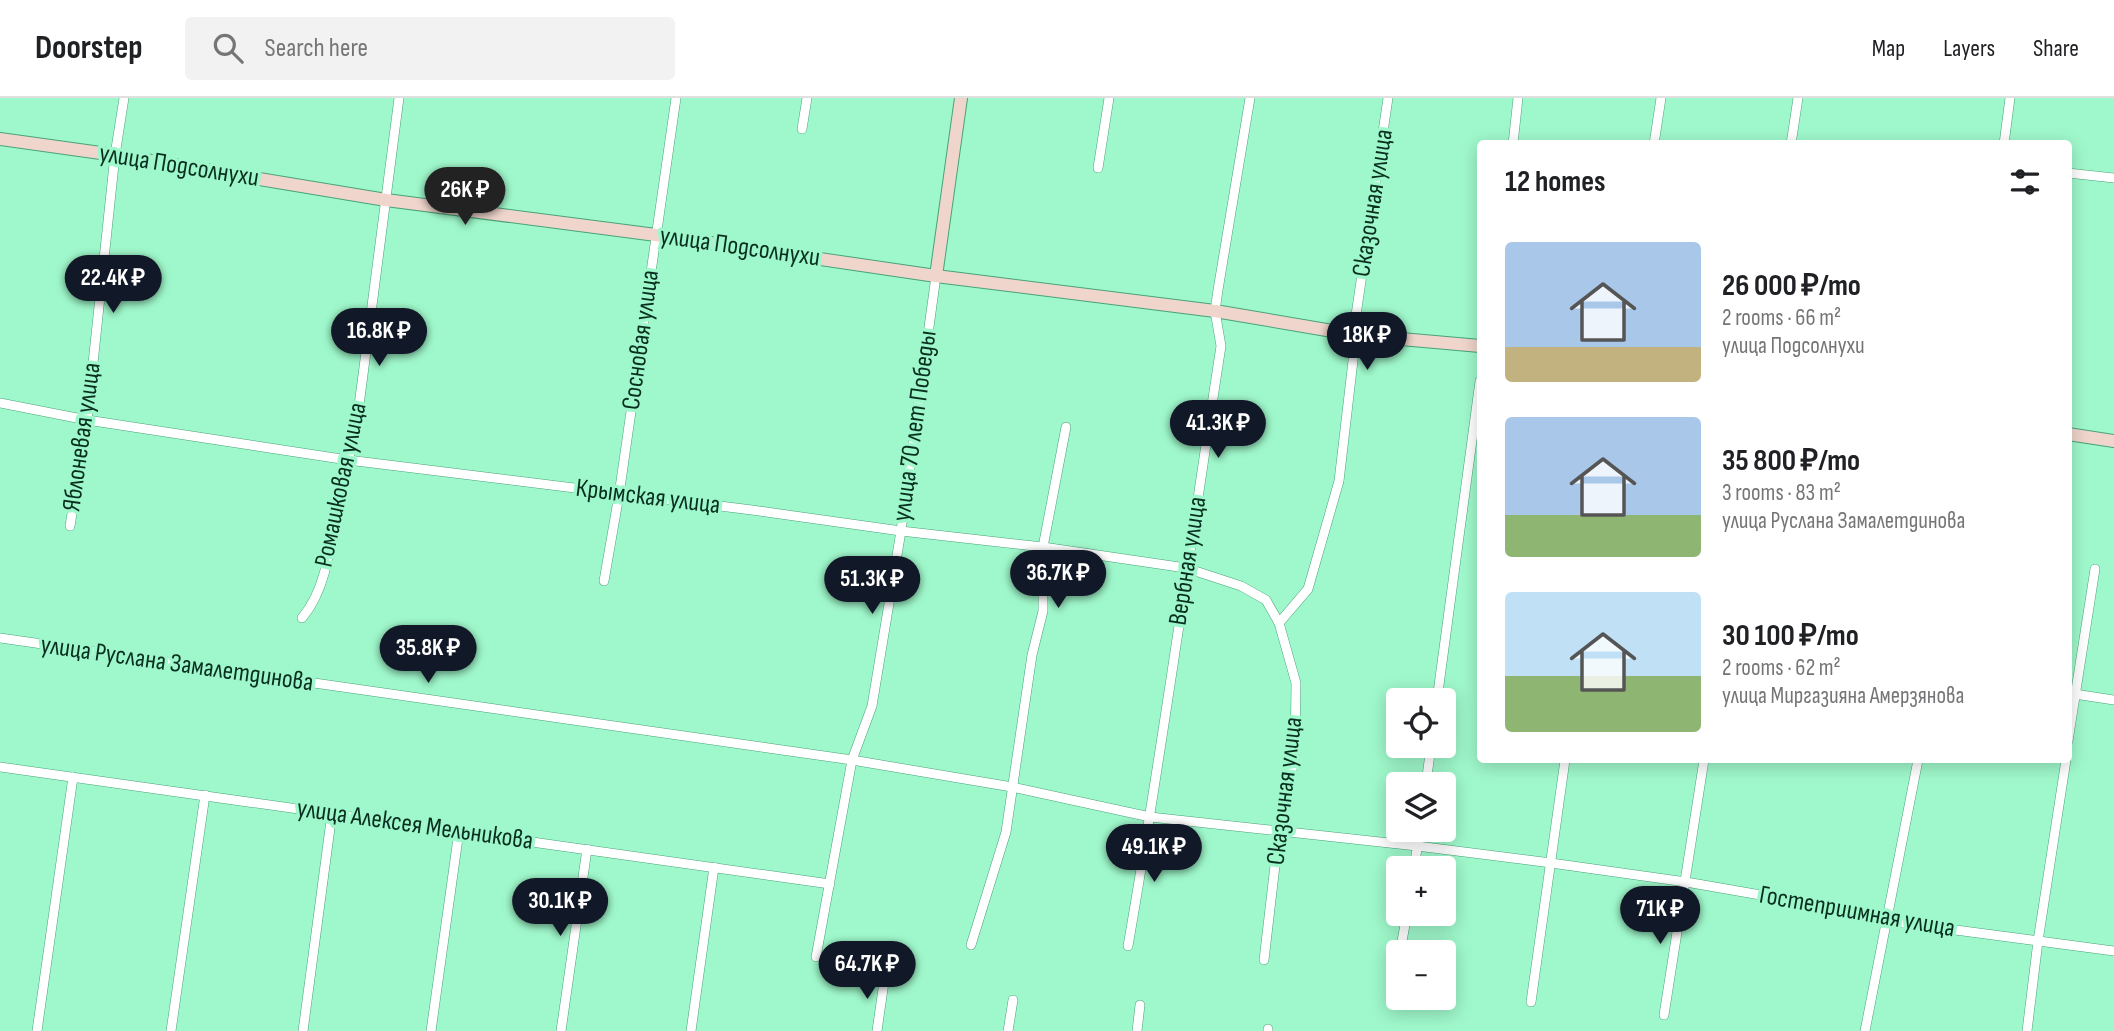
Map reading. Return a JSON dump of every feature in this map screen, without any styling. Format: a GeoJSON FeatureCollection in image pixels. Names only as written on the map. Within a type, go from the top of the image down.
{"type":"FeatureCollection","features":[{"type":"Feature","properties":{"kind":"street","name":"Яблоневая улица"},"geometry":{"type":"LineString","coordinates":[[70,526],[87,420],[115,155],[124,98]]}},
{"type":"Feature","properties":{"kind":"street","name":"Ромашковая улица"},"geometry":{"type":"LineString","coordinates":[[302,618],[313,604],[319,590],[329,551],[340,483],[354,444],[399,98]]}},
{"type":"Feature","properties":{"kind":"street","name":"Сосновая улица"},"geometry":{"type":"LineString","coordinates":[[604,581],[619,495],[676,98]]}},
{"type":"Feature","properties":{"kind":"street"},"geometry":{"type":"LineString","coordinates":[[802,129],[807,98]]}},
{"type":"Feature","properties":{"kind":"street","name":"улица 70 лет Победы"},"geometry":{"type":"LineString","coordinates":[[816,957],[852,760],[872,706],[901,531],[961,98]]}},
{"type":"Feature","properties":{"kind":"street"},"geometry":{"type":"LineString","coordinates":[[1098,168],[1109,98]]}},
{"type":"Feature","properties":{"kind":"street","name":"Вербная улица"},"geometry":{"type":"LineString","coordinates":[[1128,946],[1222,346],[1215,311],[1250,98]]}},
{"type":"Feature","properties":{"kind":"street","name":"Сказочная улица"},"geometry":{"type":"LineString","coordinates":[[1264,960],[1279,831],[1295,757],[1296,683],[1279,623],[1308,589],[1339,481],[1362,268],[1388,98]]}},
{"type":"Feature","properties":{"kind":"street"},"geometry":{"type":"LineString","coordinates":[[1513,140],[1518,98]]}},
{"type":"Feature","properties":{"kind":"street"},"geometry":{"type":"LineString","coordinates":[[1655,140],[1661,98]]}},
{"type":"Feature","properties":{"kind":"street"},"geometry":{"type":"LineString","coordinates":[[1792,140],[1798,98]]}},
{"type":"Feature","properties":{"kind":"street"},"geometry":{"type":"LineString","coordinates":[[2005,140],[2010,98]]}},
{"type":"Feature","properties":{"kind":"street","name":"улица Подсолнухи"},"geometry":{"type":"LineString","coordinates":[[0,139],[115,155],[386,200],[656,235],[936,276],[1215,311],[1356,335],[1477,346]]}},
{"type":"Feature","properties":{"kind":"street"},"geometry":{"type":"LineString","coordinates":[[2072,173],[2114,178]]}},
{"type":"Feature","properties":{"kind":"street","name":"Крымская улица"},"geometry":{"type":"LineString","coordinates":[[0,403],[87,420],[348,460],[1043,547],[1186,568],[1241,586],[1266,600],[1279,623]]}},
{"type":"Feature","properties":{"kind":"street"},"geometry":{"type":"LineString","coordinates":[[1439,688],[1477,403]]}},
{"type":"Feature","properties":{"kind":"street"},"geometry":{"type":"LineString","coordinates":[[971,945],[1006,832],[1032,655],[1043,611],[1043,547],[1066,428]]}},
{"type":"Feature","properties":{"kind":"street"},"geometry":{"type":"LineString","coordinates":[[2072,435],[2114,441]]}},
{"type":"Feature","properties":{"kind":"street"},"geometry":{"type":"LineString","coordinates":[[2095,569],[2072,694],[2114,700]]}},
{"type":"Feature","properties":{"kind":"street","name":"улица Руслана Замалетдинова"},"geometry":{"type":"LineString","coordinates":[[0,638],[852,760]]}},
{"type":"Feature","properties":{"kind":"street","name":"Гостеприимная улица"},"geometry":{"type":"LineString","coordinates":[[852,760],[1012,787],[1150,817],[1551,863],[1686,882],[1880,920],[2114,951]]}},
{"type":"Feature","properties":{"kind":"street"},"geometry":{"type":"LineString","coordinates":[[1531,1002],[1565,763]]}},
{"type":"Feature","properties":{"kind":"street"},"geometry":{"type":"LineString","coordinates":[[1664,1015],[1704,763]]}},
{"type":"Feature","properties":{"kind":"street"},"geometry":{"type":"LineString","coordinates":[[1866,1031],[1917,763]]}},
{"type":"Feature","properties":{"kind":"street"},"geometry":{"type":"LineString","coordinates":[[2027,1031],[2066,763]]}},
{"type":"Feature","properties":{"kind":"street","name":"улица Алексея Мельникова"},"geometry":{"type":"LineString","coordinates":[[0,766],[830,884]]}},
{"type":"Feature","properties":{"kind":"street"},"geometry":{"type":"LineString","coordinates":[[37,1031],[73,777]]}},
{"type":"Feature","properties":{"kind":"street"},"geometry":{"type":"LineString","coordinates":[[171,1031],[205,795]]}},
{"type":"Feature","properties":{"kind":"street"},"geometry":{"type":"LineString","coordinates":[[303,1031],[332,813]]}},
{"type":"Feature","properties":{"kind":"street"},"geometry":{"type":"LineString","coordinates":[[431,1031],[459,831]]}},
{"type":"Feature","properties":{"kind":"street"},"geometry":{"type":"LineString","coordinates":[[1416,856],[1418,842]]}},
{"type":"Feature","properties":{"kind":"street"},"geometry":{"type":"LineString","coordinates":[[561,1031],[587,849]]}},
{"type":"Feature","properties":{"kind":"street"},"geometry":{"type":"LineString","coordinates":[[691,1031],[714,867]]}},
{"type":"Feature","properties":{"kind":"street"},"geometry":{"type":"LineString","coordinates":[[877,1031],[885,975]]}},
{"type":"Feature","properties":{"kind":"street"},"geometry":{"type":"LineString","coordinates":[[1008,1031],[1013,1000]]}},
{"type":"Feature","properties":{"kind":"street"},"geometry":{"type":"LineString","coordinates":[[1137,1031],[1140,1006]]}}]}
